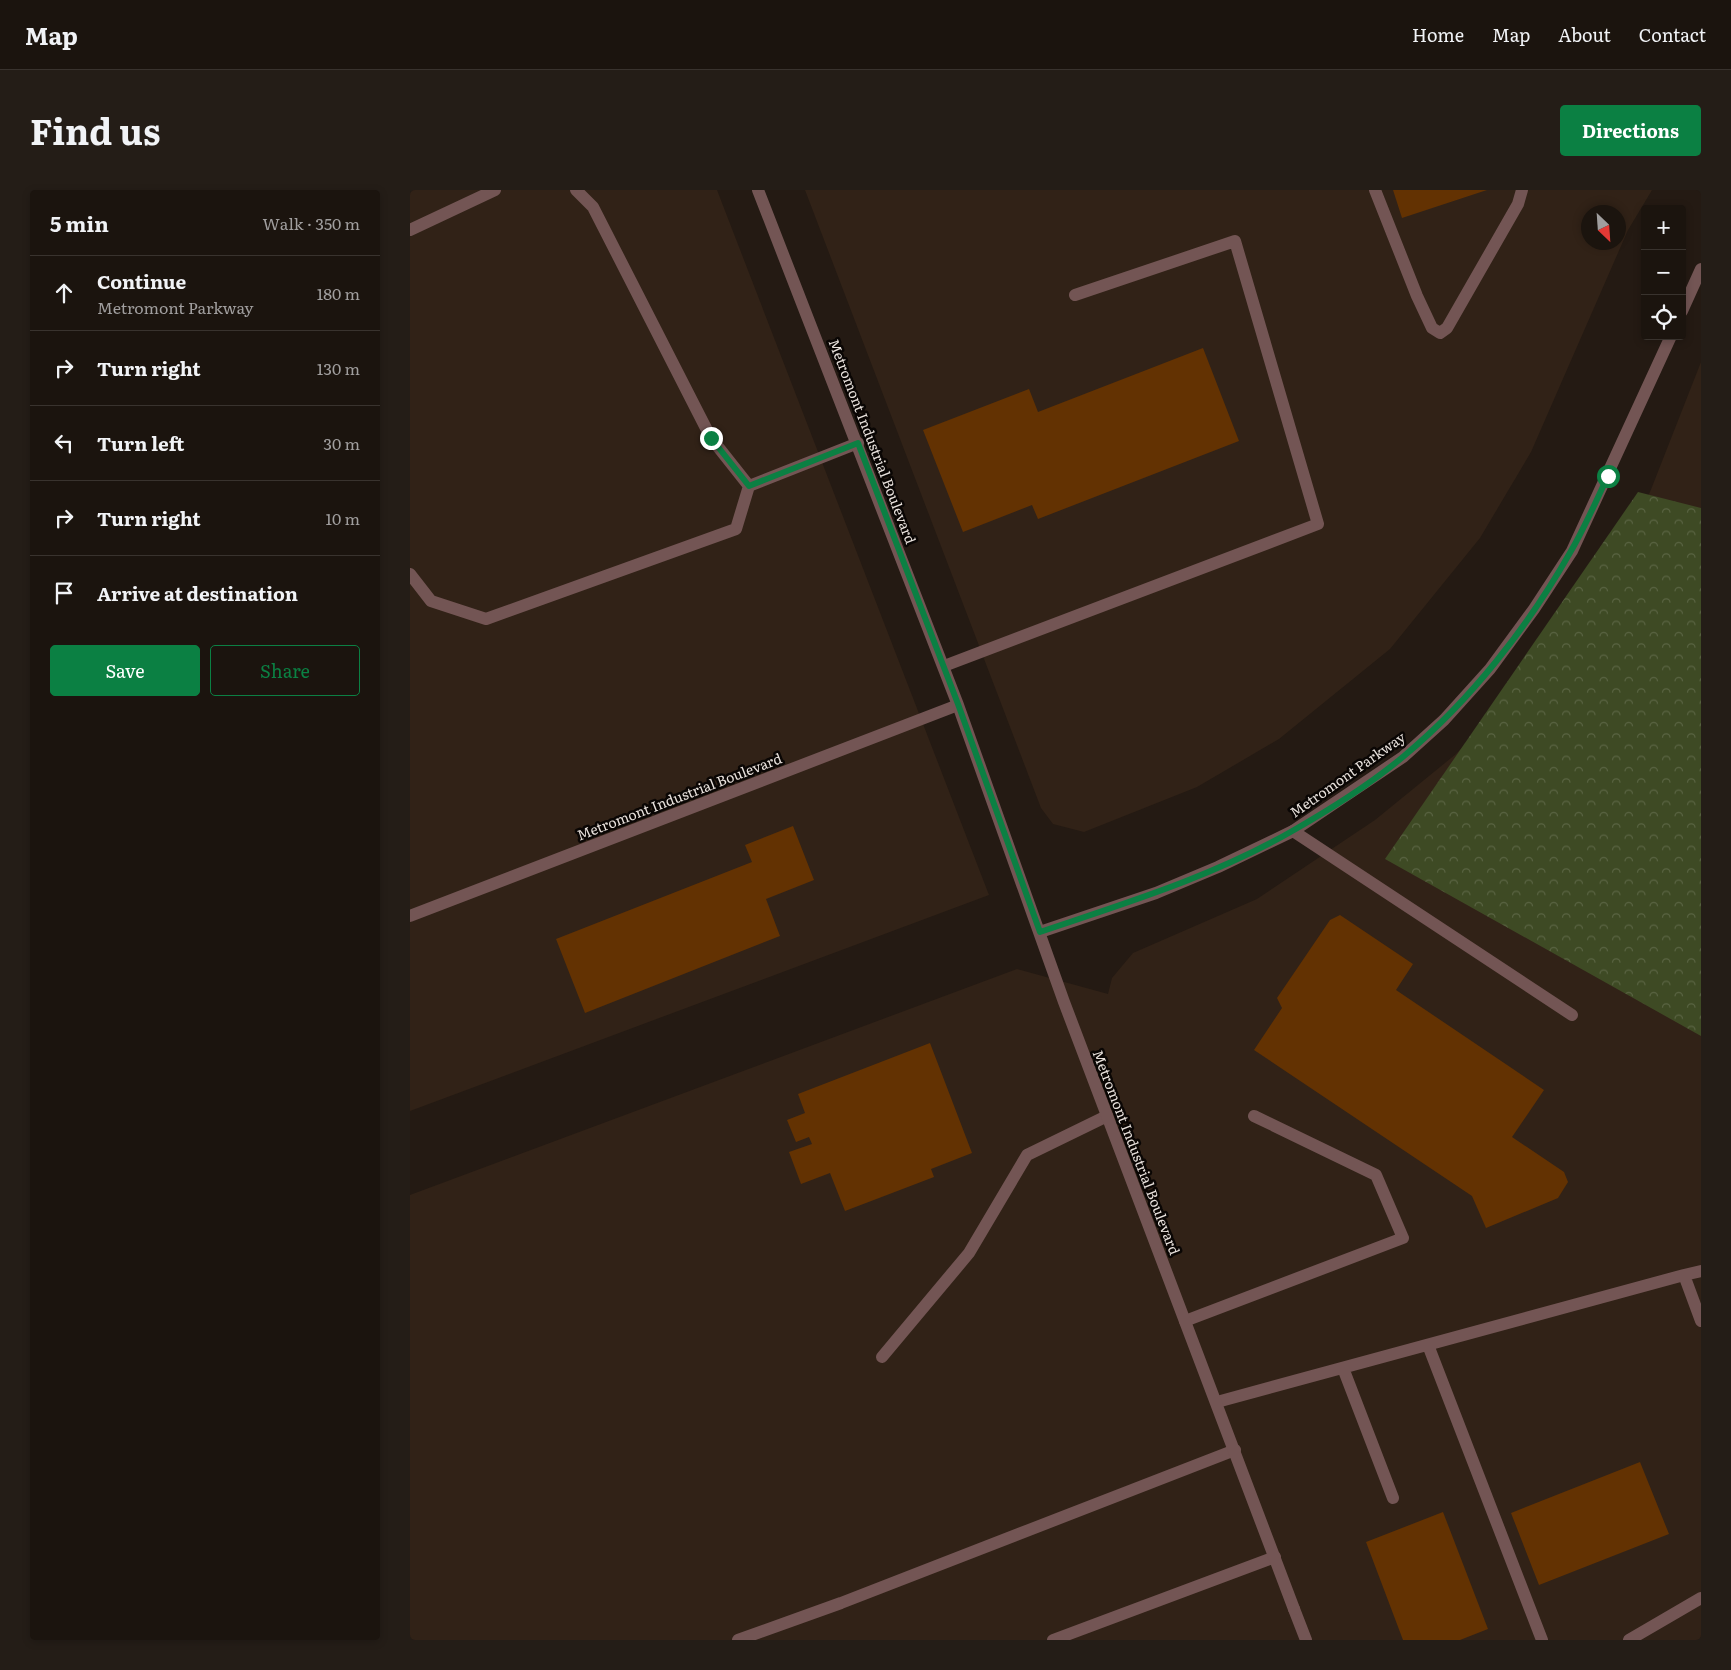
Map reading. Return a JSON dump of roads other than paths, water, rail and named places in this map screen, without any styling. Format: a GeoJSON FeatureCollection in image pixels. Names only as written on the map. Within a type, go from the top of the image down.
{"type":"FeatureCollection","features":[{"type":"Feature","properties":{"kind":"street"},"geometry":{"type":"LineString","coordinates":[[410,230],[495,190]]}},
{"type":"Feature","properties":{"kind":"street"},"geometry":{"type":"LineString","coordinates":[[576,190],[593,207],[711,438],[749,486]]}},
{"type":"Feature","properties":{"kind":"street","name":"Metromont Industrial Boulevard"},"geometry":{"type":"LineString","coordinates":[[758,190],[944,666],[1064,1002],[1306,1640]]}},
{"type":"Feature","properties":{"kind":"street"},"geometry":{"type":"LineString","coordinates":[[1375,190],[1416,296],[1432,328],[1440,332],[1447,328],[1518,204],[1522,190]]}},
{"type":"Feature","properties":{"kind":"street"},"geometry":{"type":"LineString","coordinates":[[944,666],[1318,524],[1235,241],[1075,295]]}},
{"type":"Feature","properties":{"kind":"street"},"geometry":{"type":"LineString","coordinates":[[1686,302],[1701,269]]}},
{"type":"Feature","properties":{"kind":"street","name":"Metromont Parkway"},"geometry":{"type":"LineString","coordinates":[[1040,932],[1156,893],[1218,867],[1293,830],[1403,757],[1444,720],[1490,669],[1534,609],[1572,551],[1669,340]]}},
{"type":"Feature","properties":{"kind":"street"},"geometry":{"type":"LineString","coordinates":[[749,486],[858,443]]}},
{"type":"Feature","properties":{"kind":"street"},"geometry":{"type":"LineString","coordinates":[[410,574],[431,601],[486,619],[736,529],[749,486]]}},
{"type":"Feature","properties":{"kind":"street","name":"Metromont Industrial Boulevard"},"geometry":{"type":"LineString","coordinates":[[410,916],[958,704]]}},
{"type":"Feature","properties":{"kind":"street"},"geometry":{"type":"LineString","coordinates":[[1293,830],[1572,1015]]}},
{"type":"Feature","properties":{"kind":"street"},"geometry":{"type":"LineString","coordinates":[[882,1357],[969,1253],[1027,1155],[1107,1116]]}},
{"type":"Feature","properties":{"kind":"street"},"geometry":{"type":"LineString","coordinates":[[1186,1321],[1403,1238],[1376,1175],[1254,1116]]}},
{"type":"Feature","properties":{"kind":"street"},"geometry":{"type":"LineString","coordinates":[[1217,1402],[1701,1271]]}},
{"type":"Feature","properties":{"kind":"street"},"geometry":{"type":"LineString","coordinates":[[1684,1275],[1701,1321]]}},
{"type":"Feature","properties":{"kind":"street"},"geometry":{"type":"LineString","coordinates":[[1428,1345],[1542,1640]]}},
{"type":"Feature","properties":{"kind":"street"},"geometry":{"type":"LineString","coordinates":[[1343,1368],[1393,1498]]}},
{"type":"Feature","properties":{"kind":"street"},"geometry":{"type":"LineString","coordinates":[[738,1640],[841,1603],[1235,1450]]}},
{"type":"Feature","properties":{"kind":"street"},"geometry":{"type":"LineString","coordinates":[[1053,1640],[1275,1557]]}},
{"type":"Feature","properties":{"kind":"street"},"geometry":{"type":"LineString","coordinates":[[1629,1640],[1701,1598]]}}]}
